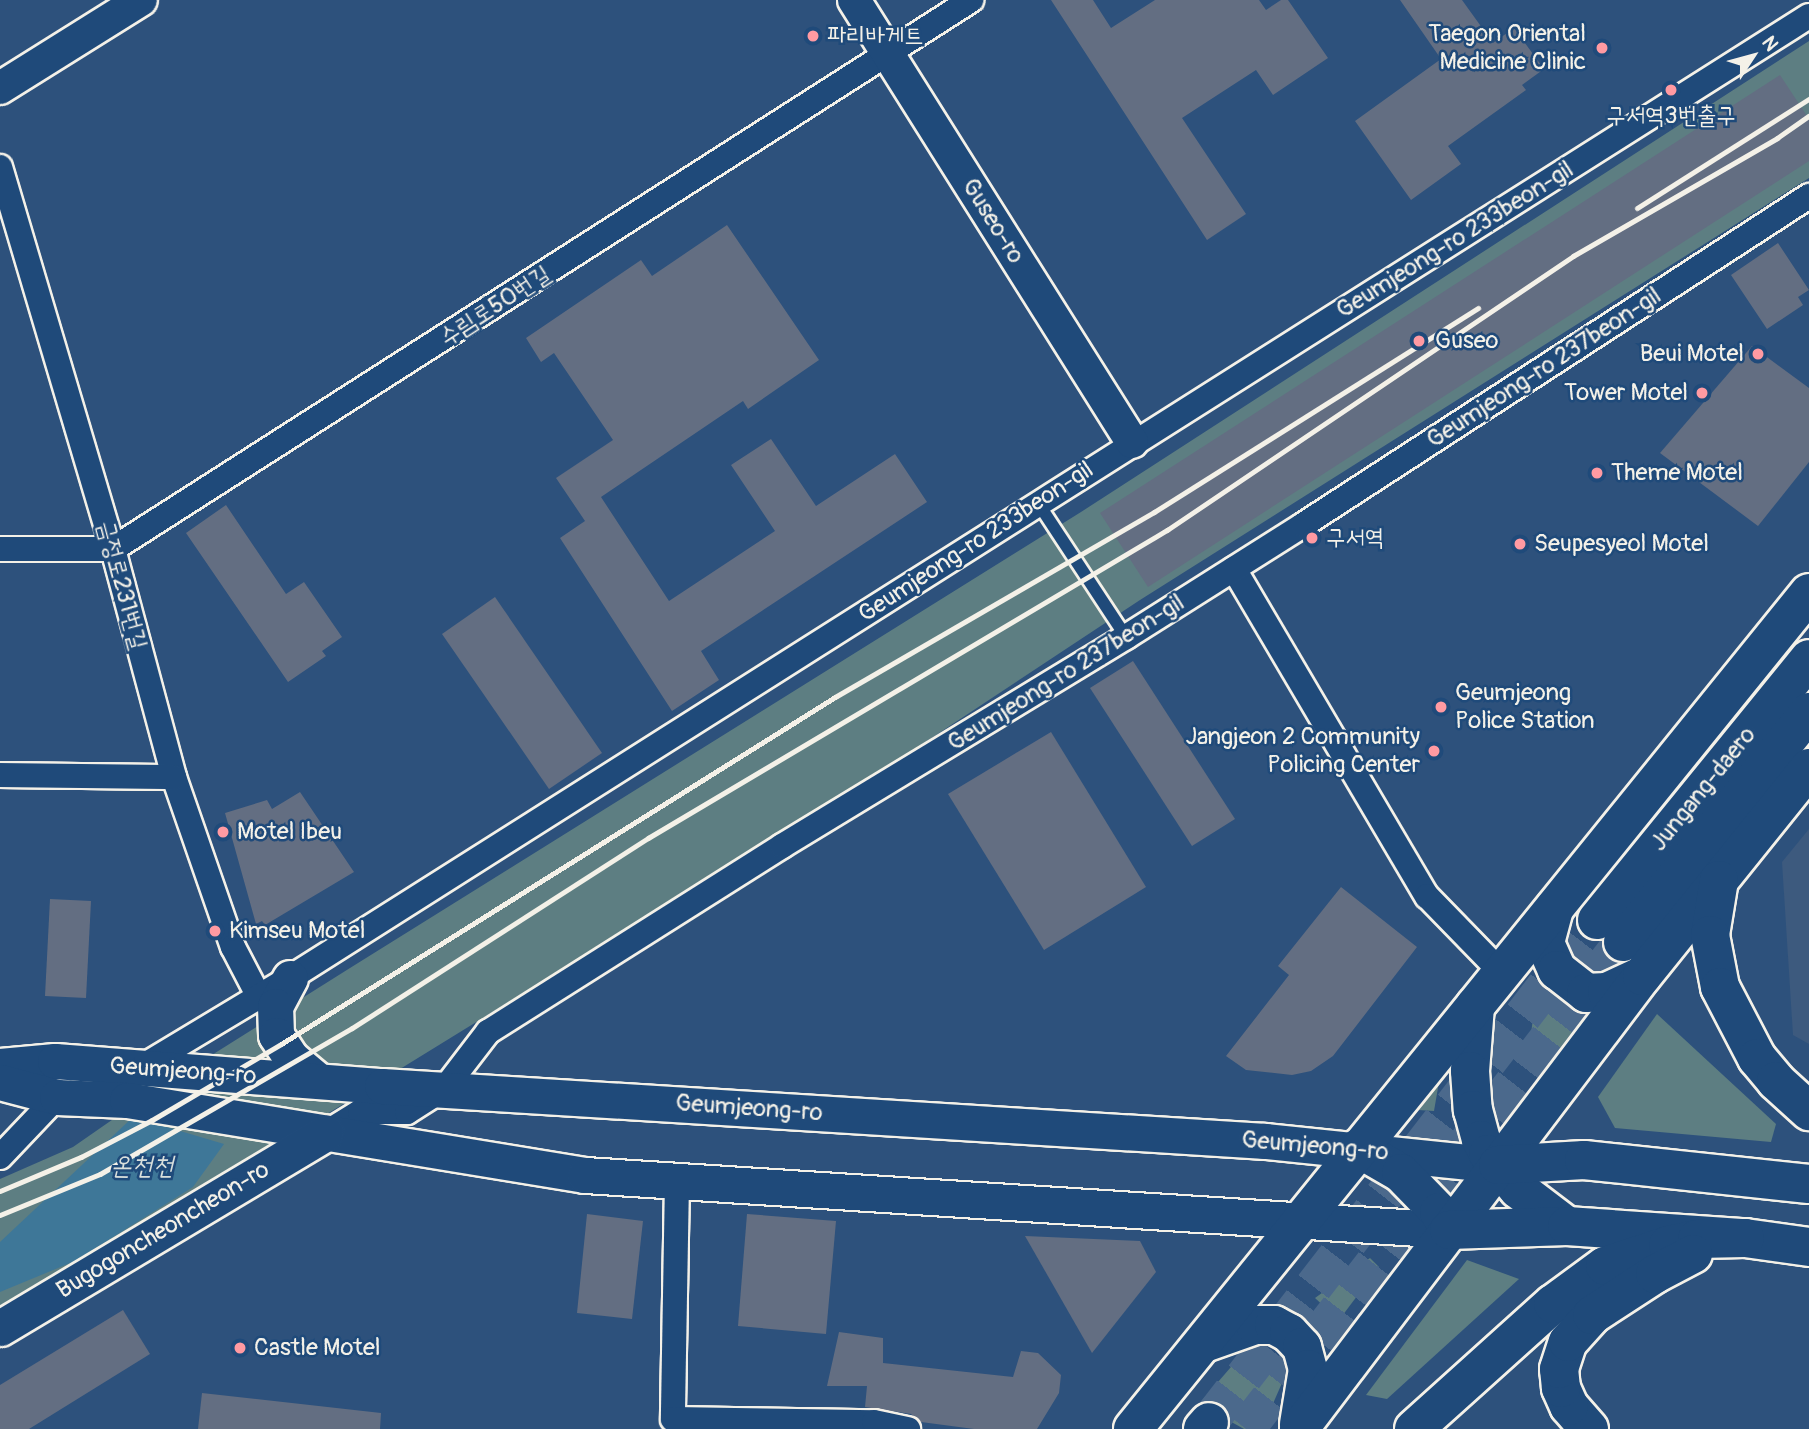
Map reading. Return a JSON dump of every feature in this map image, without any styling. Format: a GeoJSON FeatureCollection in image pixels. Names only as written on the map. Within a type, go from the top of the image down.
{"type":"FeatureCollection","features":[{"type":"Feature","properties":{"kind":"main road"},"geometry":{"type":"LineString","coordinates":[[1133,1429],[1809,593]]}},
{"type":"Feature","properties":{"kind":"main road","name":"Jungang-daero"},"geometry":{"type":"LineString","coordinates":[[1809,659],[1610,931],[1809,712]]}},
{"type":"Feature","properties":{"kind":"main road"},"geometry":{"type":"LineString","coordinates":[[1298,1429],[1642,976],[1809,768]]}},
{"type":"Feature","properties":{"kind":"main road"},"geometry":{"type":"LineString","coordinates":[[1719,880],[1710,935],[1720,987],[1757,1058],[1776,1081],[1809,1111]]}},
{"type":"Feature","properties":{"kind":"main road"},"geometry":{"type":"LineString","coordinates":[[1554,909],[1545,943],[1557,970],[1586,993],[1607,992],[1642,976]]}},
{"type":"Feature","properties":{"kind":"main road"},"geometry":{"type":"LineString","coordinates":[[290,978],[275,1006],[276,1035],[291,1058],[318,1081]]}},
{"type":"Feature","properties":{"kind":"main road"},"geometry":{"type":"LineString","coordinates":[[1475,1006],[1470,1051],[1473,1110],[1481,1140],[1497,1165],[1541,1209],[1567,1226]]}},
{"type":"Feature","properties":{"kind":"main road","name":"Geumjeong-ro"},"geometry":{"type":"LineString","coordinates":[[0,1066],[55,1061],[382,1086],[1358,1149],[1497,1165]]}},
{"type":"Feature","properties":{"kind":"main road","name":"Geumjeong-ro"},"geometry":{"type":"LineString","coordinates":[[0,1082],[57,1097],[127,1100],[585,1175],[1449,1230]]}},
{"type":"Feature","properties":{"kind":"main road","name":"Bugogoncheoncheon-ro"},"geometry":{"type":"LineString","coordinates":[[0,1328],[317,1133]]}},
{"type":"Feature","properties":{"kind":"main road"},"geometry":{"type":"LineString","coordinates":[[1358,1149],[1401,1173],[1439,1212],[1449,1230]]}},
{"type":"Feature","properties":{"kind":"main road"},"geometry":{"type":"LineString","coordinates":[[1497,1165],[1584,1160],[1809,1184]]}},
{"type":"Feature","properties":{"kind":"main road"},"geometry":{"type":"LineString","coordinates":[[1449,1230],[1567,1226],[1745,1238],[1809,1247]]}},
{"type":"Feature","properties":{"kind":"main road"},"geometry":{"type":"LineString","coordinates":[[1414,1429],[1553,1304],[1605,1266],[1668,1245],[1697,1239],[1745,1238]]}},
{"type":"Feature","properties":{"kind":"main road"},"geometry":{"type":"LineString","coordinates":[[1589,1429],[1569,1406],[1559,1379],[1563,1350],[1575,1332],[1592,1315],[1667,1267],[1714,1246],[1745,1238]]}},
{"type":"Feature","properties":{"kind":"main road"},"geometry":{"type":"LineString","coordinates":[[1204,1343],[1255,1325],[1274,1325],[1289,1334],[1301,1347],[1308,1369],[1306,1399],[1298,1429]]}},
{"type":"Feature","properties":{"kind":"street"},"geometry":{"type":"LineString","coordinates":[[0,88],[141,0]]}},
{"type":"Feature","properties":{"kind":"street","name":"Guseo-ro"},"geometry":{"type":"LineString","coordinates":[[854,0],[1132,442]]}},
{"type":"Feature","properties":{"kind":"street","name":"수림로50번길"},"geometry":{"type":"LineString","coordinates":[[113,550],[971,0]]}},
{"type":"Feature","properties":{"kind":"street","name":"Geumjeong-ro 233beon-gil"},"geometry":{"type":"LineString","coordinates":[[57,1097],[119,1080],[290,978],[1044,512],[1132,442],[1809,16]]}},
{"type":"Feature","properties":{"kind":"street","name":"금정로231번길"},"geometry":{"type":"LineString","coordinates":[[0,167],[113,550],[174,777],[233,947],[259,997]]}},
{"type":"Feature","properties":{"kind":"street","name":"Geumjeong-ro 237beon-gil"},"geometry":{"type":"LineString","coordinates":[[317,1133],[360,1111],[407,1112],[445,1088],[488,1032],[782,846],[1234,569],[1809,196]]}},
{"type":"Feature","properties":{"kind":"street"},"geometry":{"type":"LineString","coordinates":[[0,549],[113,550]]}},
{"type":"Feature","properties":{"kind":"street"},"geometry":{"type":"LineString","coordinates":[[1234,569],[1427,896],[1501,972]]}},
{"type":"Feature","properties":{"kind":"street"},"geometry":{"type":"LineString","coordinates":[[0,775],[174,777]]}},
{"type":"Feature","properties":{"kind":"street"},"geometry":{"type":"LineString","coordinates":[[0,1157],[57,1097]]}},
{"type":"Feature","properties":{"kind":"street"},"geometry":{"type":"LineString","coordinates":[[677,1181],[673,1419],[874,1422],[908,1429]]}},
{"type":"Feature","properties":{"kind":"lane"},"geometry":{"type":"LineString","coordinates":[[1044,512],[1126,637]]}},
{"type":"Feature","properties":{"kind":"shaded area"},"geometry":{"type":"Polygon","coordinates":[[[1809,829],[1809,1044],[1793,1035],[1782,862],[1809,829]]]}},
{"type":"Feature","properties":{"kind":"green space"},"geometry":{"type":"Polygon","coordinates":[[[1809,41],[1809,178],[1140,600],[859,786],[118,1243],[0,1310],[0,1179],[73,1147],[145,1097],[1081,512],[1809,41]]]}},
{"type":"Feature","properties":{"kind":"green space"},"geometry":{"type":"Polygon","coordinates":[[[1537,986],[1583,1018],[1541,1073],[1527,1066],[1537,986]]]}},
{"type":"Feature","properties":{"kind":"green space"},"geometry":{"type":"Polygon","coordinates":[[[1657,1014],[1776,1124],[1771,1142],[1615,1128],[1598,1097],[1657,1014]]]}},
{"type":"Feature","properties":{"kind":"green space"},"geometry":{"type":"Polygon","coordinates":[[[1440,1076],[1434,1111],[1402,1109],[1440,1076]]]}},
{"type":"Feature","properties":{"kind":"green space"},"geometry":{"type":"Polygon","coordinates":[[[1370,1258],[1379,1267],[1339,1320],[1315,1298],[1370,1258]]]}},
{"type":"Feature","properties":{"kind":"green space"},"geometry":{"type":"Polygon","coordinates":[[[1467,1260],[1519,1279],[1387,1399],[1366,1395],[1467,1260]]]}},
{"type":"Feature","properties":{"kind":"green space"},"geometry":{"type":"Polygon","coordinates":[[[1263,1354],[1281,1365],[1282,1383],[1262,1429],[1244,1429],[1199,1404],[1237,1360],[1263,1354]]]}},
{"type":"Feature","properties":{"kind":"water","name":"온천천"},"geometry":{"type":"Polygon","coordinates":[[[133,1117],[224,1144],[193,1187],[75,1261],[0,1292],[0,1242],[133,1117]]]}},
{"type":"Feature","properties":{"kind":"building"},"geometry":{"type":"Polygon","coordinates":[[[1051,0],[1093,0],[1111,28],[1155,0],[1259,0],[1266,10],[1281,0],[1288,0],[1328,58],[1273,95],[1256,70],[1182,118],[1246,214],[1207,240],[1051,0]]]}},
{"type":"Feature","properties":{"kind":"building"},"geometry":{"type":"Polygon","coordinates":[[[1400,0],[1462,0],[1493,43],[1514,28],[1544,69],[1522,85],[1526,90],[1448,146],[1461,164],[1411,200],[1355,121],[1441,59],[1400,0]]]}},
{"type":"Feature","properties":{"kind":"building"},"geometry":{"type":"Polygon","coordinates":[[[1780,75],[1809,119],[1809,161],[1148,587],[1100,513],[1780,75]]]}},
{"type":"Feature","properties":{"kind":"building"},"geometry":{"type":"Polygon","coordinates":[[[727,225],[819,360],[748,409],[743,401],[601,497],[669,601],[775,531],[731,465],[771,439],[816,506],[895,454],[927,502],[701,651],[719,680],[672,711],[560,538],[585,521],[556,478],[613,440],[554,353],[541,362],[526,338],[641,260],[652,276],[727,225]]]}},
{"type":"Feature","properties":{"kind":"building"},"geometry":{"type":"Polygon","coordinates":[[[1778,243],[1809,290],[1798,297],[1803,305],[1767,329],[1731,275],[1778,243]]]}},
{"type":"Feature","properties":{"kind":"building"},"geometry":{"type":"Polygon","coordinates":[[[1752,346],[1809,388],[1809,462],[1758,526],[1660,453],[1752,346]]]}},
{"type":"Feature","properties":{"kind":"building"},"geometry":{"type":"Polygon","coordinates":[[[226,505],[286,594],[304,582],[342,637],[322,651],[326,656],[288,682],[186,533],[226,505]]]}},
{"type":"Feature","properties":{"kind":"building"},"geometry":{"type":"Polygon","coordinates":[[[495,597],[602,753],[549,789],[442,634],[495,597]]]}},
{"type":"Feature","properties":{"kind":"building"},"geometry":{"type":"Polygon","coordinates":[[[1133,661],[1235,819],[1192,846],[1090,688],[1133,661]]]}},
{"type":"Feature","properties":{"kind":"building"},"geometry":{"type":"Polygon","coordinates":[[[1051,732],[1146,887],[1044,950],[948,794],[1051,732]]]}},
{"type":"Feature","properties":{"kind":"building"},"geometry":{"type":"Polygon","coordinates":[[[300,792],[354,872],[265,925],[262,921],[256,924],[225,813],[267,800],[272,809],[300,792]]]}},
{"type":"Feature","properties":{"kind":"building"},"geometry":{"type":"Polygon","coordinates":[[[1341,887],[1417,947],[1333,1056],[1311,1071],[1292,1075],[1246,1070],[1226,1056],[1289,975],[1278,966],[1341,887]]]}},
{"type":"Feature","properties":{"kind":"building"},"geometry":{"type":"Polygon","coordinates":[[[50,899],[91,901],[86,998],[45,996],[50,899]]]}},
{"type":"Feature","properties":{"kind":"building"},"geometry":{"type":"Polygon","coordinates":[[[587,1214],[643,1221],[632,1319],[577,1313],[587,1214]]]}},
{"type":"Feature","properties":{"kind":"building"},"geometry":{"type":"Polygon","coordinates":[[[747,1214],[836,1221],[826,1334],[738,1326],[747,1214]]]}},
{"type":"Feature","properties":{"kind":"building"},"geometry":{"type":"Polygon","coordinates":[[[1025,1236],[1140,1241],[1156,1272],[1092,1353],[1025,1236]]]}},
{"type":"Feature","properties":{"kind":"building"},"geometry":{"type":"Polygon","coordinates":[[[123,1310],[150,1354],[29,1429],[0,1429],[0,1385],[123,1310]]]}},
{"type":"Feature","properties":{"kind":"building"},"geometry":{"type":"Polygon","coordinates":[[[839,1332],[883,1338],[883,1363],[1013,1377],[1021,1351],[1038,1353],[1061,1375],[1059,1393],[1037,1429],[974,1429],[921,1422],[911,1414],[865,1407],[867,1386],[827,1386],[839,1332]]]}},
{"type":"Feature","properties":{"kind":"building"},"geometry":{"type":"Polygon","coordinates":[[[202,1393],[381,1413],[380,1429],[198,1429],[202,1393]]]}},
{"type":"Feature","properties":{"kind":"tunnel"},"geometry":{"type":"LineString","coordinates":[[1209,1422],[1597,920]]}},
{"type":"Feature","properties":{"kind":"tunnel"},"geometry":{"type":"LineString","coordinates":[[1246,1429],[1623,942]]}},
{"type":"Feature","properties":{"kind":"railway"},"geometry":{"type":"LineString","coordinates":[[1637,208],[1809,99]]}},
{"type":"Feature","properties":{"kind":"railway"},"geometry":{"type":"LineString","coordinates":[[0,1215],[100,1174],[352,1028],[648,838],[1167,530],[1573,256],[1777,138],[1809,116]]}},
{"type":"Feature","properties":{"kind":"railway"},"geometry":{"type":"LineString","coordinates":[[0,1191],[81,1157],[152,1120],[281,1044],[835,697],[1154,512],[1478,308]]}},
{"type":"Feature","properties":{"kind":"place","name":"파리바게트"},"geometry":{"type":"Point","coordinates":[813,36]}},
{"type":"Feature","properties":{"kind":"place","name":"Taegon Oriental Medicine Clinic"},"geometry":{"type":"Point","coordinates":[1602,48]}},
{"type":"Feature","properties":{"kind":"place","name":"구서역3번출구"},"geometry":{"type":"Point","coordinates":[1671,90]}},
{"type":"Feature","properties":{"kind":"place","name":"Guseo"},"geometry":{"type":"Point","coordinates":[1419,341]}},
{"type":"Feature","properties":{"kind":"place","name":"Beui Motel"},"geometry":{"type":"Point","coordinates":[1758,354]}},
{"type":"Feature","properties":{"kind":"place","name":"Tower Motel"},"geometry":{"type":"Point","coordinates":[1702,393]}},
{"type":"Feature","properties":{"kind":"place","name":"Theme Motel"},"geometry":{"type":"Point","coordinates":[1597,473]}},
{"type":"Feature","properties":{"kind":"place","name":"구서역"},"geometry":{"type":"Point","coordinates":[1312,538]}},
{"type":"Feature","properties":{"kind":"place","name":"Seupesyeol Motel"},"geometry":{"type":"Point","coordinates":[1520,544]}},
{"type":"Feature","properties":{"kind":"place","name":"Geumjeong Police Station"},"geometry":{"type":"Point","coordinates":[1441,707]}},
{"type":"Feature","properties":{"kind":"place","name":"Jangjeon 2 Community Policing Center"},"geometry":{"type":"Point","coordinates":[1434,751]}},
{"type":"Feature","properties":{"kind":"place","name":"Motel Ibeu"},"geometry":{"type":"Point","coordinates":[223,832]}},
{"type":"Feature","properties":{"kind":"place","name":"Kimseu Motel"},"geometry":{"type":"Point","coordinates":[215,931]}},
{"type":"Feature","properties":{"kind":"place","name":"Castle Motel"},"geometry":{"type":"Point","coordinates":[240,1348]}}]}
